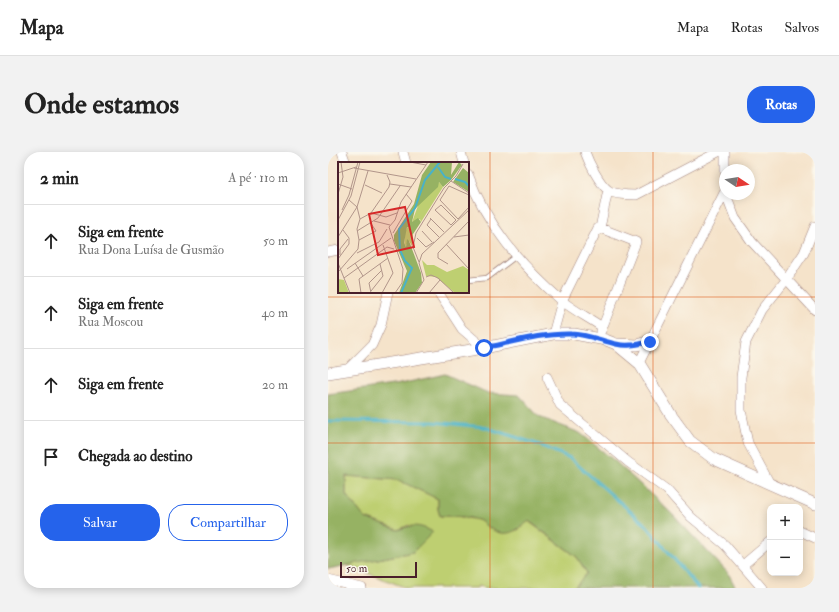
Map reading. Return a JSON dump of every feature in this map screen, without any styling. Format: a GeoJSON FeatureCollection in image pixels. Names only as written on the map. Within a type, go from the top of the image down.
{"type":"FeatureCollection","features":[{"type":"Feature","properties":{"kind":"street"},"geometry":{"type":"LineString","coordinates":[[342,152],[346,162]]}},
{"type":"Feature","properties":{"kind":"street"},"geometry":{"type":"LineString","coordinates":[[403,152],[406,162]]}},
{"type":"Feature","properties":{"kind":"street"},"geometry":{"type":"LineString","coordinates":[[461,152],[464,162]]}},
{"type":"Feature","properties":{"kind":"street"},"geometry":{"type":"LineString","coordinates":[[585,152],[592,169],[608,190],[623,195],[636,195],[718,152]]}},
{"type":"Feature","properties":{"kind":"street"},"geometry":{"type":"LineString","coordinates":[[725,152],[725,164]]}},
{"type":"Feature","properties":{"kind":"street"},"geometry":{"type":"LineString","coordinates":[[469,176],[483,209],[496,230],[516,256],[562,301],[601,330],[636,242],[600,228]]}},
{"type":"Feature","properties":{"kind":"street"},"geometry":{"type":"LineString","coordinates":[[553,334],[562,301],[598,228],[600,228],[608,190]]}},
{"type":"Feature","properties":{"kind":"street"},"geometry":{"type":"LineString","coordinates":[[639,363],[721,200]]}},
{"type":"Feature","properties":{"kind":"street"},"geometry":{"type":"LineString","coordinates":[[728,200],[735,218],[752,242],[815,310]]}},
{"type":"Feature","properties":{"kind":"street"},"geometry":{"type":"LineString","coordinates":[[770,484],[748,443],[741,410],[741,377],[746,342],[762,310],[786,280],[804,252],[815,226]]}},
{"type":"Feature","properties":{"kind":"street"},"geometry":{"type":"LineString","coordinates":[[328,252],[338,250]]}},
{"type":"Feature","properties":{"kind":"street"},"geometry":{"type":"LineString","coordinates":[[347,370],[372,345],[381,324],[388,293]]}},
{"type":"Feature","properties":{"kind":"street"},"geometry":{"type":"LineString","coordinates":[[439,293],[462,329],[484,348]]}},
{"type":"Feature","properties":{"kind":"street"},"geometry":{"type":"LineString","coordinates":[[328,373],[484,348],[553,334],[574,334],[606,340],[616,344],[639,363],[671,415],[690,441],[714,458],[815,504]]}},
{"type":"Feature","properties":{"kind":"street"},"geometry":{"type":"LineString","coordinates":[[616,344],[637,345],[650,342]]}},
{"type":"Feature","properties":{"kind":"street"},"geometry":{"type":"LineString","coordinates":[[547,377],[560,406],[628,462],[667,490],[691,517],[725,545],[762,588]]}},
{"type":"Feature","properties":{"kind":"street"},"geometry":{"type":"LineString","coordinates":[[803,532],[815,538]]}},
{"type":"Feature","properties":{"kind":"street"},"geometry":{"type":"LineString","coordinates":[[743,565],[767,545]]}},
{"type":"Feature","properties":{"kind":"street"},"geometry":{"type":"LineString","coordinates":[[328,580],[362,588]]}},
{"type":"Feature","properties":{"kind":"lane"},"geometry":{"type":"LineString","coordinates":[[469,280],[487,278],[516,256]]}},
{"type":"Feature","properties":{"kind":"green space"},"geometry":{"type":"Polygon","coordinates":[[[445,374],[488,393],[519,395],[539,417],[580,433],[616,462],[671,513],[728,573],[736,588],[574,588],[587,573],[577,557],[529,521],[510,533],[500,533],[494,531],[479,520],[459,516],[440,516],[438,499],[398,480],[346,476],[346,495],[365,518],[398,530],[416,526],[433,532],[413,552],[328,569],[328,394],[400,384],[445,374]]]}},
{"type":"Feature","properties":{"kind":"green space"},"geometry":{"type":"Polygon","coordinates":[[[346,476],[398,480],[438,499],[440,516],[456,516],[479,520],[489,528],[518,530],[528,521],[577,557],[587,573],[574,588],[487,588],[478,586],[477,588],[407,588],[346,565],[413,552],[409,525],[398,530],[365,518],[346,495],[346,476]]]}},
{"type":"Feature","properties":{"kind":"waterway"},"geometry":{"type":"LineString","coordinates":[[328,421],[433,422],[484,427],[537,444],[570,458],[647,526],[698,588]]}},
{"type":"Feature","properties":{"kind":"route"},"geometry":{"type":"LineString","coordinates":[[484,348],[553,334],[574,334],[606,340],[616,344],[637,345],[650,342]]}}]}
